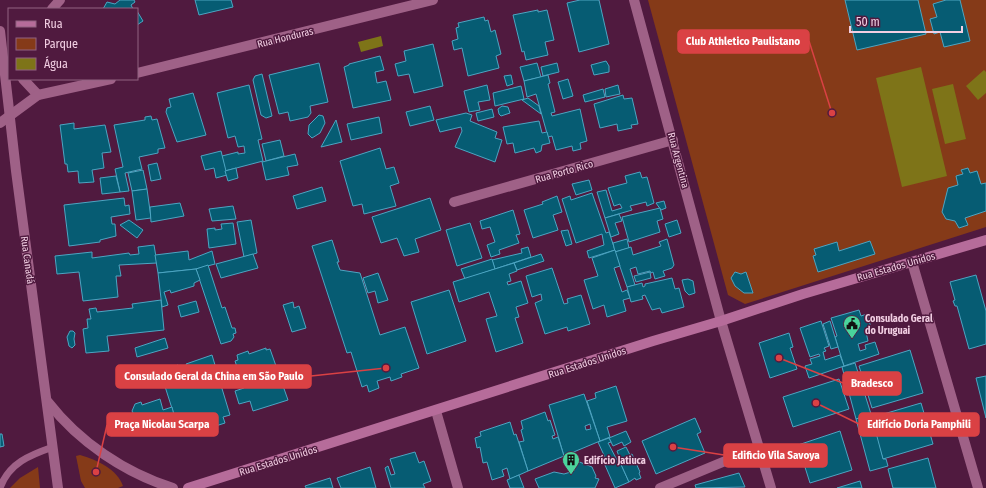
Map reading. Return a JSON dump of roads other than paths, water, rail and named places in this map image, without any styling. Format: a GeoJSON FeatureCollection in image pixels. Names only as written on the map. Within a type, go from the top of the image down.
{"type":"FeatureCollection","features":[{"type":"Feature","properties":{"kind":"main road","name":"Rua Estados Unidos"},"geometry":{"type":"LineString","coordinates":[[188,488],[803,294],[986,240]]}},
{"type":"Feature","properties":{"kind":"street"},"geometry":{"type":"LineString","coordinates":[[53,8],[60,0]]}},
{"type":"Feature","properties":{"kind":"street","name":"Rua Honduras"},"geometry":{"type":"LineString","coordinates":[[138,73],[433,0]]}},
{"type":"Feature","properties":{"kind":"street","name":"Rua Argentina"},"geometry":{"type":"LineString","coordinates":[[634,0],[721,321],[771,488]]}},
{"type":"Feature","properties":{"kind":"street","name":"Rua Canadá"},"geometry":{"type":"LineString","coordinates":[[0,31],[6,50],[4,61],[17,178],[48,401],[58,488]]}},
{"type":"Feature","properties":{"kind":"street"},"geometry":{"type":"LineString","coordinates":[[24,80],[38,95]]}},
{"type":"Feature","properties":{"kind":"street"},"geometry":{"type":"LineString","coordinates":[[0,122],[38,95],[106,80]]}},
{"type":"Feature","properties":{"kind":"street","name":"Rua Porto Rico"},"geometry":{"type":"LineString","coordinates":[[454,202],[673,140]]}},
{"type":"Feature","properties":{"kind":"street"},"geometry":{"type":"LineString","coordinates":[[912,262],[978,488]]}},
{"type":"Feature","properties":{"kind":"street"},"geometry":{"type":"LineString","coordinates":[[48,401],[67,423],[101,452],[139,474],[173,488]]}},
{"type":"Feature","properties":{"kind":"street"},"geometry":{"type":"LineString","coordinates":[[436,411],[458,488]]}},
{"type":"Feature","properties":{"kind":"street"},"geometry":{"type":"LineString","coordinates":[[660,488],[759,447]]}},
{"type":"Feature","properties":{"kind":"lane"},"geometry":{"type":"LineString","coordinates":[[0,488],[12,468],[28,455],[53,447]]}},
{"type":"Feature","properties":{"kind":"water"},"geometry":{"type":"Polygon","coordinates":[[[381,36],[383,46],[361,52],[358,42],[381,36]]]}},
{"type":"Feature","properties":{"kind":"water"},"geometry":{"type":"Polygon","coordinates":[[[921,67],[947,176],[902,187],[876,78],[921,67]]]}},
{"type":"Feature","properties":{"kind":"water"},"geometry":{"type":"Polygon","coordinates":[[[984,70],[986,72],[986,93],[978,100],[966,86],[984,70]]]}},
{"type":"Feature","properties":{"kind":"water"},"geometry":{"type":"Polygon","coordinates":[[[953,84],[966,139],[945,144],[932,89],[953,84]]]}},
{"type":"Feature","properties":{"kind":"place","name":"Club Athletico Paulistano"},"geometry":{"type":"Point","coordinates":[832,113]}},
{"type":"Feature","properties":{"kind":"place","name":"Consulado Geral do Uruguai"},"geometry":{"type":"Point","coordinates":[852,339]}},
{"type":"Feature","properties":{"kind":"place","name":"Bradesco"},"geometry":{"type":"Point","coordinates":[779,358]}},
{"type":"Feature","properties":{"kind":"place","name":"Consulado Geral da China em São Paulo"},"geometry":{"type":"Point","coordinates":[386,368]}},
{"type":"Feature","properties":{"kind":"place","name":"Edifício Doria Pamphili"},"geometry":{"type":"Point","coordinates":[816,403]}},
{"type":"Feature","properties":{"kind":"place","name":"Edificio Vila Savoya"},"geometry":{"type":"Point","coordinates":[673,447]}},
{"type":"Feature","properties":{"kind":"place","name":"Praça Nicolau Scarpa"},"geometry":{"type":"Point","coordinates":[96,472]}},
{"type":"Feature","properties":{"kind":"place","name":"Edifício Jatiuca"},"geometry":{"type":"Point","coordinates":[571,475]}}]}
